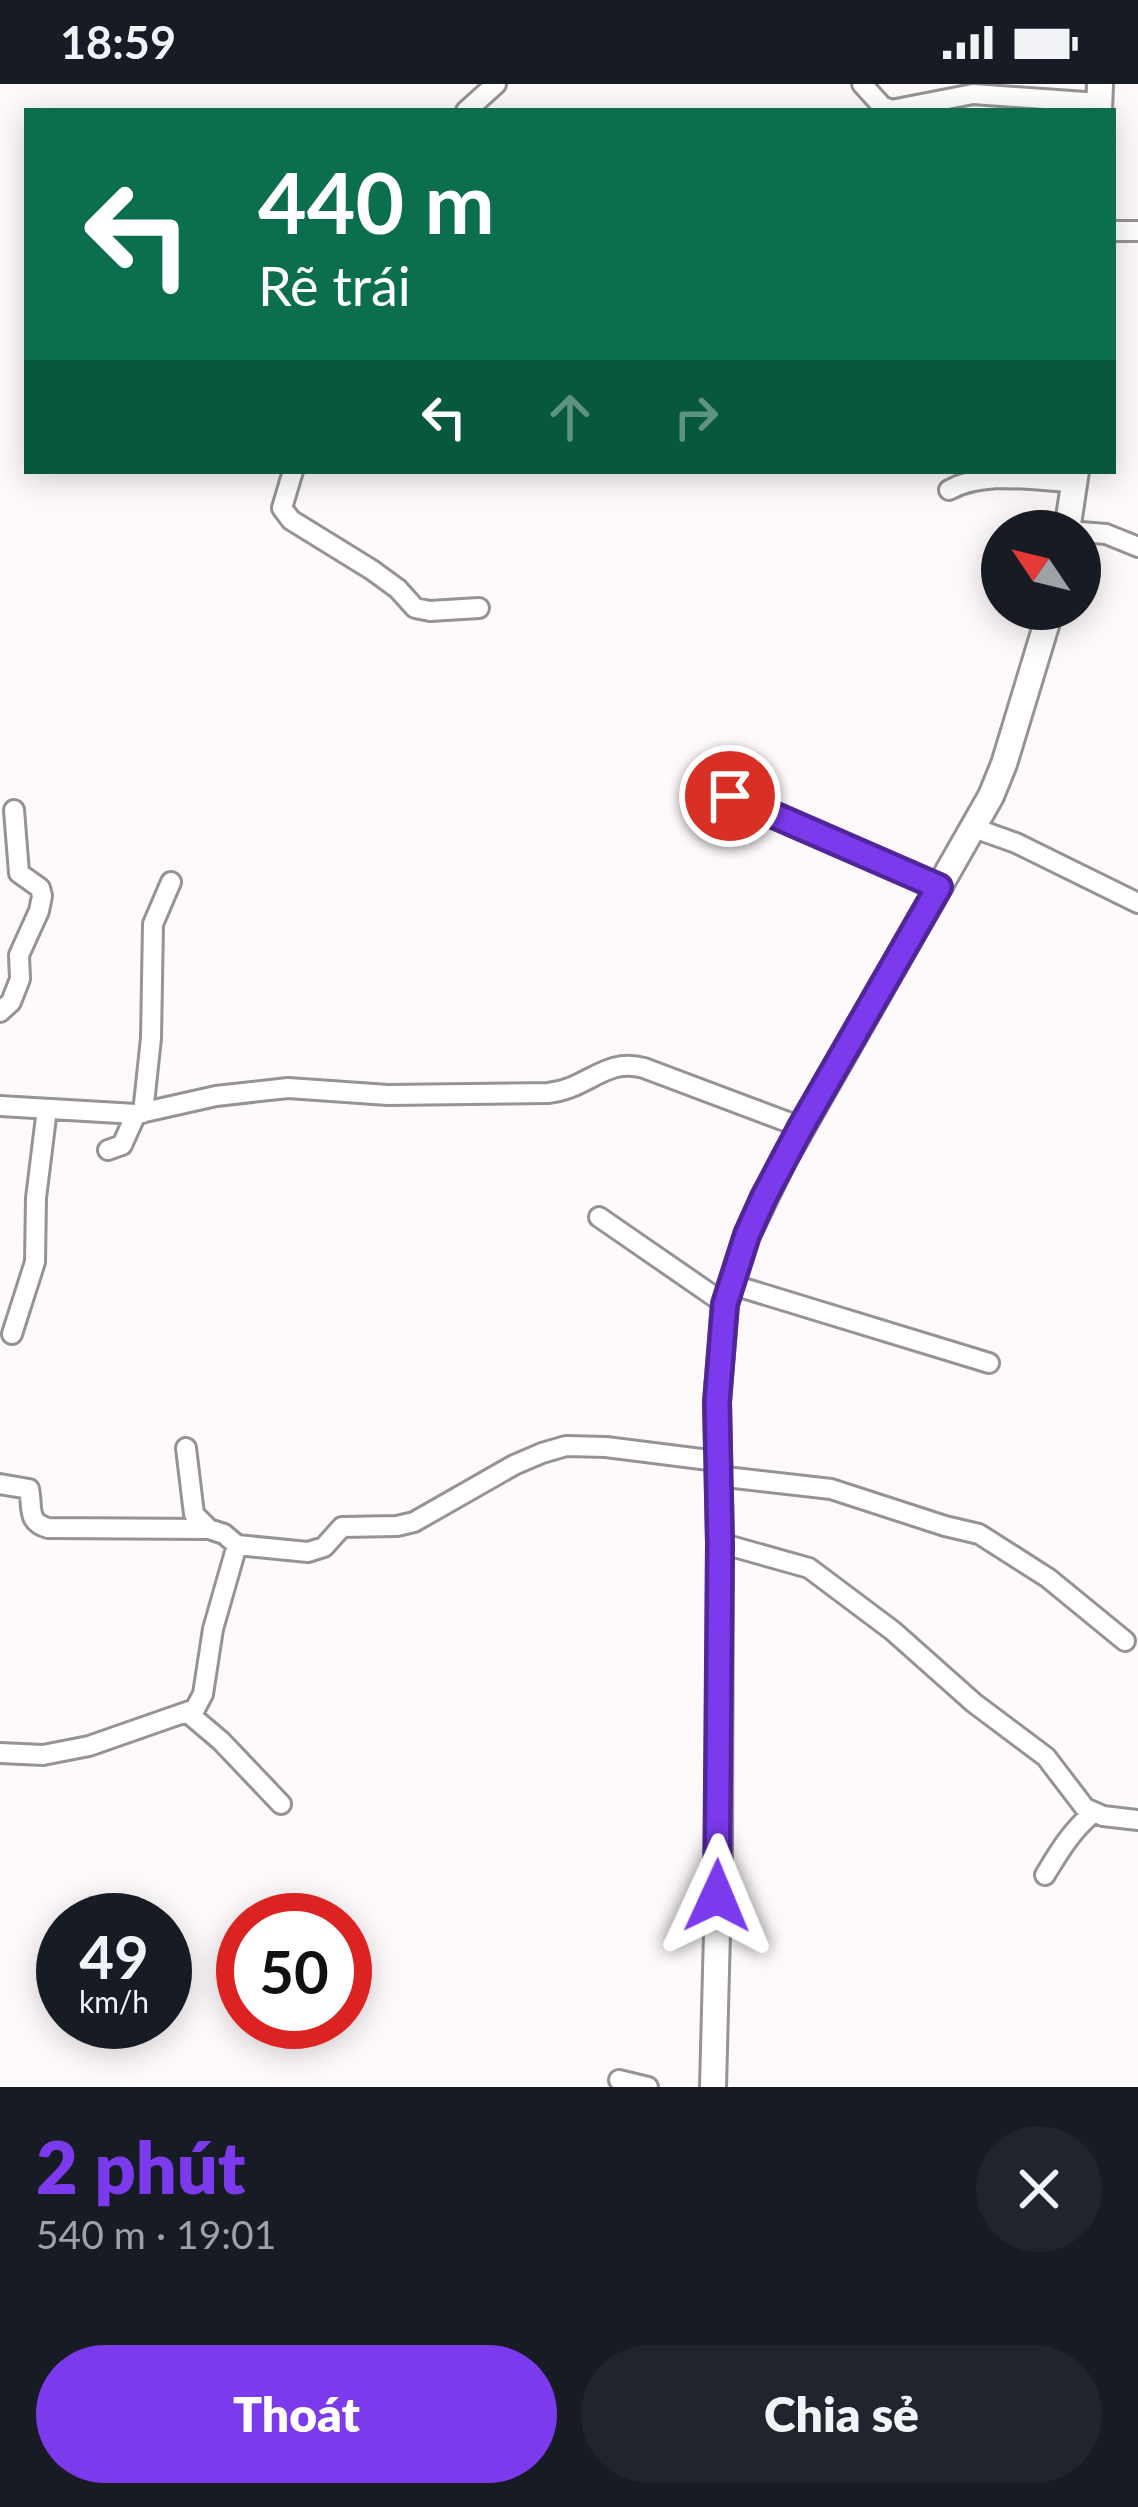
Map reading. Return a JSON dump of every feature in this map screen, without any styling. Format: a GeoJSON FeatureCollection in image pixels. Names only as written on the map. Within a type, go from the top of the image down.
{"type":"FeatureCollection","features":[{"type":"Feature","properties":{"kind":"main road"},"geometry":{"type":"LineString","coordinates":[[1070,510],[1075,476]]}},
{"type":"Feature","properties":{"kind":"main road"},"geometry":{"type":"LineString","coordinates":[[713,2087],[719,1856],[717,1402],[728,1294],[747,1235],[801,1127],[974,828],[1004,764],[1045,630]]}},
{"type":"Feature","properties":{"kind":"street"},"geometry":{"type":"LineString","coordinates":[[469,108],[496,84]]}},
{"type":"Feature","properties":{"kind":"street"},"geometry":{"type":"LineString","coordinates":[[862,84],[888,108]]}},
{"type":"Feature","properties":{"kind":"street"},"geometry":{"type":"LineString","coordinates":[[901,108],[959,96],[1099,99]]}},
{"type":"Feature","properties":{"kind":"street"},"geometry":{"type":"LineString","coordinates":[[292,474],[282,508],[291,520],[372,570],[415,608],[479,608]]}},
{"type":"Feature","properties":{"kind":"street"},"geometry":{"type":"LineString","coordinates":[[949,490],[960,484],[1075,476]]}},
{"type":"Feature","properties":{"kind":"street"},"geometry":{"type":"LineString","coordinates":[[1101,534],[1138,547]]}},
{"type":"Feature","properties":{"kind":"street"},"geometry":{"type":"LineString","coordinates":[[730,796],[939,887]]}},
{"type":"Feature","properties":{"kind":"street"},"geometry":{"type":"LineString","coordinates":[[0,1012],[11,1002],[20,979],[20,955],[42,896],[40,888],[19,873],[14,810]]}},
{"type":"Feature","properties":{"kind":"street"},"geometry":{"type":"LineString","coordinates":[[974,828],[1016,843],[1138,903]]}},
{"type":"Feature","properties":{"kind":"street"},"geometry":{"type":"LineString","coordinates":[[108,1150],[122,1144],[140,1113],[151,1038],[153,924],[171,882]]}},
{"type":"Feature","properties":{"kind":"street"},"geometry":{"type":"LineString","coordinates":[[0,1106],[140,1113],[216,1096],[288,1088],[388,1095],[548,1093],[573,1089],[623,1065],[644,1068],[801,1127]]}},
{"type":"Feature","properties":{"kind":"street"},"geometry":{"type":"LineString","coordinates":[[12,1334],[35,1262],[36,1198],[47,1109]]}},
{"type":"Feature","properties":{"kind":"street"},"geometry":{"type":"LineString","coordinates":[[599,1217],[728,1294],[989,1363]]}},
{"type":"Feature","properties":{"kind":"street"},"geometry":{"type":"LineString","coordinates":[[0,1484],[29,1490],[34,1522],[48,1528],[209,1529],[237,1545],[308,1552],[324,1547],[342,1527],[414,1522],[542,1453],[566,1446],[606,1447],[831,1489],[979,1534],[1048,1579],[1125,1641]]}},
{"type":"Feature","properties":{"kind":"street"},"geometry":{"type":"LineString","coordinates":[[186,1448],[194,1514],[209,1529]]}},
{"type":"Feature","properties":{"kind":"street"},"geometry":{"type":"LineString","coordinates":[[720,1543],[809,1568],[1046,1757],[1085,1808],[1138,1820]]}},
{"type":"Feature","properties":{"kind":"street"},"geometry":{"type":"LineString","coordinates":[[0,1752],[25,1756],[89,1747],[195,1708],[203,1694],[213,1629],[237,1545]]}},
{"type":"Feature","properties":{"kind":"street"},"geometry":{"type":"LineString","coordinates":[[188,1713],[280,1804]]}},
{"type":"Feature","properties":{"kind":"street"},"geometry":{"type":"LineString","coordinates":[[1045,1875],[1066,1840],[1093,1813]]}},
{"type":"Feature","properties":{"kind":"street"},"geometry":{"type":"LineString","coordinates":[[619,2080],[648,2087]]}},
{"type":"Feature","properties":{"kind":"route"},"geometry":{"type":"LineString","coordinates":[[717,1896],[717,1402],[725,1304],[764,1197],[939,887],[730,796]]}}]}
